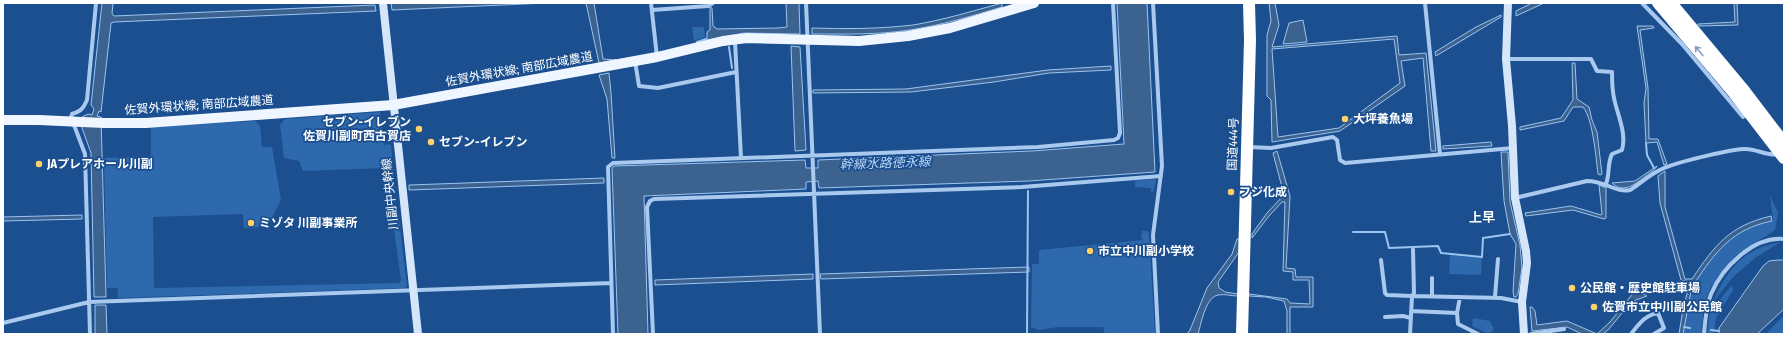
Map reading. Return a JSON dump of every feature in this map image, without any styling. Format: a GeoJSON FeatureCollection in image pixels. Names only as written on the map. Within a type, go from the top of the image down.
{"type":"FeatureCollection","features":[{"type":"Feature","properties":{"kind":"highway","name":"国道444号"},"geometry":{"type":"LineString","coordinates":[[1242,334],[1249,3]]}},
{"type":"Feature","properties":{"kind":"highway"},"geometry":{"type":"LineString","coordinates":[[1658,3],[1734,93],[1784,158]]}},
{"type":"Feature","properties":{"kind":"highway"},"geometry":{"type":"LineString","coordinates":[[1671,3],[1742,88],[1784,143]]}},
{"type":"Feature","properties":{"kind":"main road","name":"佐賀外環状線; 南部広域農道"},"geometry":{"type":"LineString","coordinates":[[3,120],[146,123],[393,105],[657,58],[735,39],[859,41],[908,36],[950,28],[1006,7],[1034,3]]}},
{"type":"Feature","properties":{"kind":"street"},"geometry":{"type":"LineString","coordinates":[[90,334],[85,154],[70,121],[72,114],[83,109],[87,100],[96,3]]}},
{"type":"Feature","properties":{"kind":"street","name":"川副中央幹線"},"geometry":{"type":"LineString","coordinates":[[383,3],[412,290],[418,334]]}},
{"type":"Feature","properties":{"kind":"street"},"geometry":{"type":"LineString","coordinates":[[651,3],[657,58]]}},
{"type":"Feature","properties":{"kind":"street"},"geometry":{"type":"LineString","coordinates":[[652,10],[708,6],[713,3]]}},
{"type":"Feature","properties":{"kind":"street"},"geometry":{"type":"LineString","coordinates":[[806,3],[806,39],[820,334]]}},
{"type":"Feature","properties":{"kind":"street"},"geometry":{"type":"LineString","coordinates":[[613,334],[608,167],[613,162],[1030,147],[1114,140],[1118,138],[1120,133],[1113,3]]}},
{"type":"Feature","properties":{"kind":"street"},"geometry":{"type":"LineString","coordinates":[[1153,3],[1162,166],[1158,186],[1153,235],[1158,334]]}},
{"type":"Feature","properties":{"kind":"street"},"geometry":{"type":"LineString","coordinates":[[1426,3],[1440,154]]}},
{"type":"Feature","properties":{"kind":"street"},"geometry":{"type":"LineString","coordinates":[[1508,3],[1506,59],[1513,148],[1515,198],[1527,257],[1527,274],[1522,302],[1524,334]]}},
{"type":"Feature","properties":{"kind":"street"},"geometry":{"type":"LineString","coordinates":[[1642,3],[1682,44],[1743,117]]}},
{"type":"Feature","properties":{"kind":"street"},"geometry":{"type":"LineString","coordinates":[[735,39],[741,158]]}},
{"type":"Feature","properties":{"kind":"street"},"geometry":{"type":"LineString","coordinates":[[1506,59],[1591,59],[1597,71],[1612,72],[1614,98],[1622,128],[1623,146],[1622,150],[1612,154],[1609,161],[1608,178],[1606,184]]}},
{"type":"Feature","properties":{"kind":"street"},"geometry":{"type":"LineString","coordinates":[[634,61],[639,86],[658,88],[736,72]]}},
{"type":"Feature","properties":{"kind":"street"},"geometry":{"type":"LineString","coordinates":[[1247,147],[1271,148],[1333,138],[1337,140],[1340,160],[1345,163],[1513,148]]}},
{"type":"Feature","properties":{"kind":"street"},"geometry":{"type":"LineString","coordinates":[[1515,198],[1587,181],[1597,181],[1620,191],[1630,190],[1668,166],[1742,149],[1753,149],[1767,155],[1784,153]]}},
{"type":"Feature","properties":{"kind":"street"},"geometry":{"type":"LineString","coordinates":[[652,334],[647,207],[650,201],[654,199],[1022,187],[1161,176]]}},
{"type":"Feature","properties":{"kind":"street"},"geometry":{"type":"LineString","coordinates":[[1704,334],[1707,310],[1711,295],[1719,278],[1742,254],[1754,246],[1778,238],[1784,239]]}},
{"type":"Feature","properties":{"kind":"street"},"geometry":{"type":"LineString","coordinates":[[1410,334],[1412,296],[1414,294],[1414,249]]}},
{"type":"Feature","properties":{"kind":"street"},"geometry":{"type":"LineString","coordinates":[[1495,297],[1498,259]]}},
{"type":"Feature","properties":{"kind":"street"},"geometry":{"type":"LineString","coordinates":[[1381,260],[1385,294],[1387,295],[1495,297],[1522,302]]}},
{"type":"Feature","properties":{"kind":"street"},"geometry":{"type":"LineString","coordinates":[[1432,278],[1432,296]]}},
{"type":"Feature","properties":{"kind":"street"},"geometry":{"type":"LineString","coordinates":[[3,323],[89,302],[612,284]]}},
{"type":"Feature","properties":{"kind":"street"},"geometry":{"type":"LineString","coordinates":[[1460,297],[1457,313],[1458,324],[1478,334]]}},
{"type":"Feature","properties":{"kind":"street"},"geometry":{"type":"LineString","coordinates":[[1411,311],[1457,313]]}},
{"type":"Feature","properties":{"kind":"street"},"geometry":{"type":"LineString","coordinates":[[1631,334],[1645,317],[1650,314],[1658,313],[1664,328],[1654,334]]}},
{"type":"Feature","properties":{"kind":"street"},"geometry":{"type":"LineString","coordinates":[[1385,317],[1403,316],[1411,318]]}},
{"type":"Feature","properties":{"kind":"street"},"geometry":{"type":"LineString","coordinates":[[1531,334],[1564,329]]}},
{"type":"Feature","properties":{"kind":"shaded area"},"geometry":{"type":"Polygon","coordinates":[[[692,27],[704,27],[705,37],[694,41],[692,27]]]}},
{"type":"Feature","properties":{"kind":"shaded area"},"geometry":{"type":"Polygon","coordinates":[[[380,112],[384,145],[391,145],[395,187],[389,193],[386,188],[384,168],[303,171],[299,161],[284,158],[280,125],[285,119],[380,112]]]}},
{"type":"Feature","properties":{"kind":"shaded area"},"geometry":{"type":"Polygon","coordinates":[[[255,121],[260,126],[262,147],[272,147],[281,200],[267,227],[244,228],[243,214],[153,217],[154,288],[399,283],[401,280],[391,208],[398,212],[407,286],[405,288],[118,298],[118,288],[107,288],[104,158],[151,156],[151,127],[255,121]]]}},
{"type":"Feature","properties":{"kind":"shaded area"},"geometry":{"type":"Polygon","coordinates":[[[1156,180],[1154,191],[1151,192],[1151,188],[1135,187],[1135,181],[1156,180]]]}},
{"type":"Feature","properties":{"kind":"shaded area"},"geometry":{"type":"Polygon","coordinates":[[[1770,195],[1778,213],[1775,230],[1737,255],[1718,276],[1710,289],[1704,307],[1701,334],[1683,334],[1691,291],[1684,290],[1679,280],[1694,284],[1709,262],[1726,242],[1747,228],[1773,221],[1770,195]]]}},
{"type":"Feature","properties":{"kind":"shaded area"},"geometry":{"type":"Polygon","coordinates":[[[1142,231],[1147,231],[1149,233],[1155,334],[1105,334],[1103,327],[1058,327],[1039,330],[1031,327],[1032,264],[1039,264],[1039,250],[1144,240],[1141,239],[1142,231]]]}},
{"type":"Feature","properties":{"kind":"shaded area"},"geometry":{"type":"Polygon","coordinates":[[[1781,242],[1755,258],[1733,277],[1713,302],[1724,280],[1738,262],[1757,249],[1781,242]]]}},
{"type":"Feature","properties":{"kind":"shaded area"},"geometry":{"type":"Polygon","coordinates":[[[1450,255],[1482,258],[1481,275],[1449,274],[1450,255]]]}},
{"type":"Feature","properties":{"kind":"shaded area"},"geometry":{"type":"Polygon","coordinates":[[[1732,285],[1733,290],[1716,318],[1714,334],[1707,334],[1710,312],[1732,285]]]}},
{"type":"Feature","properties":{"kind":"shaded area"},"geometry":{"type":"Polygon","coordinates":[[[1784,315],[1784,334],[1766,334],[1784,315]]]}},
{"type":"Feature","properties":{"kind":"shaded area"},"geometry":{"type":"Polygon","coordinates":[[[1473,318],[1490,321],[1494,329],[1489,334],[1472,326],[1473,318]]]}},
{"type":"Feature","properties":{"kind":"water"},"geometry":{"type":"Polygon","coordinates":[[[102,3],[113,3],[112,14],[114,16],[375,5],[376,11],[111,23],[101,112],[99,111],[97,116],[101,117],[106,297],[94,297],[91,153],[82,128],[82,117],[88,114],[92,115],[94,109],[91,105],[102,3]]]}},
{"type":"Feature","properties":{"kind":"water"},"geometry":{"type":"Polygon","coordinates":[[[391,3],[547,3],[392,10],[391,3]]]}},
{"type":"Feature","properties":{"kind":"water"},"geometry":{"type":"Polygon","coordinates":[[[586,3],[594,3],[603,59],[616,60],[599,63],[586,3]]]}},
{"type":"Feature","properties":{"kind":"water"},"geometry":{"type":"Polygon","coordinates":[[[786,3],[799,3],[800,34],[744,33],[707,40],[707,32],[710,30],[710,7],[712,8],[713,26],[717,29],[778,28],[787,27],[786,3]]]}},
{"type":"Feature","properties":{"kind":"water"},"geometry":{"type":"Polygon","coordinates":[[[1002,3],[1002,7],[979,14],[945,23],[898,32],[812,34],[812,28],[837,29],[913,25],[947,18],[1002,3]]]}},
{"type":"Feature","properties":{"kind":"water","name":"幹線水路徳永線"},"geometry":{"type":"Polygon","coordinates":[[[1117,3],[1147,3],[1155,172],[1029,181],[819,188],[818,181],[806,182],[806,189],[644,196],[648,334],[618,334],[612,168],[614,166],[805,160],[806,168],[818,168],[818,160],[1032,151],[1124,144],[1117,3]]]}},
{"type":"Feature","properties":{"kind":"water"},"geometry":{"type":"Polygon","coordinates":[[[1269,3],[1275,3],[1279,25],[1272,47],[1397,36],[1399,55],[1426,53],[1436,151],[1431,151],[1423,58],[1401,61],[1405,86],[1340,131],[1272,142],[1271,100],[1267,96],[1267,35],[1271,21],[1269,3]],[[1394,39],[1272,49],[1278,137],[1339,128],[1400,83],[1394,39]]]}},
{"type":"Feature","properties":{"kind":"water"},"geometry":{"type":"Polygon","coordinates":[[[1532,3],[1544,3],[1516,16],[1516,11],[1532,3]]]}},
{"type":"Feature","properties":{"kind":"water"},"geometry":{"type":"Polygon","coordinates":[[[1734,3],[1737,3],[1738,25],[1699,26],[1698,24],[1735,22],[1734,3]]]}},
{"type":"Feature","properties":{"kind":"water"},"geometry":{"type":"Polygon","coordinates":[[[1501,15],[1501,17],[1436,56],[1435,52],[1476,27],[1501,15]]]}},
{"type":"Feature","properties":{"kind":"water"},"geometry":{"type":"Polygon","coordinates":[[[1303,20],[1307,42],[1283,44],[1289,23],[1303,20]]]}},
{"type":"Feature","properties":{"kind":"water"},"geometry":{"type":"Polygon","coordinates":[[[1637,26],[1653,26],[1654,28],[1640,30],[1648,88],[1649,139],[1658,139],[1667,164],[1664,165],[1657,142],[1646,143],[1644,103],[1646,88],[1637,26]]]}},
{"type":"Feature","properties":{"kind":"water"},"geometry":{"type":"Polygon","coordinates":[[[791,46],[800,47],[806,150],[795,151],[791,46]]]}},
{"type":"Feature","properties":{"kind":"water"},"geometry":{"type":"Polygon","coordinates":[[[1572,63],[1575,63],[1577,99],[1589,107],[1597,132],[1602,174],[1600,175],[1598,174],[1592,129],[1583,107],[1573,107],[1564,121],[1520,130],[1520,127],[1561,118],[1573,100],[1572,63]]]}},
{"type":"Feature","properties":{"kind":"water"},"geometry":{"type":"Polygon","coordinates":[[[1111,66],[1111,70],[1049,73],[994,82],[911,92],[813,93],[813,90],[906,89],[1048,70],[1111,66]]]}},
{"type":"Feature","properties":{"kind":"water"},"geometry":{"type":"Polygon","coordinates":[[[609,73],[615,158],[612,158],[607,99],[599,75],[609,73]]]}},
{"type":"Feature","properties":{"kind":"water"},"geometry":{"type":"Polygon","coordinates":[[[1491,142],[1492,146],[1443,149],[1443,146],[1491,142]]]}},
{"type":"Feature","properties":{"kind":"water"},"geometry":{"type":"Polygon","coordinates":[[[1277,151],[1290,196],[1286,268],[1295,269],[1296,277],[1313,277],[1313,307],[1290,307],[1290,334],[1287,334],[1287,311],[1284,301],[1266,297],[1249,296],[1249,294],[1287,299],[1290,303],[1310,304],[1309,280],[1293,280],[1293,272],[1283,271],[1285,202],[1282,202],[1269,216],[1252,238],[1252,234],[1267,213],[1284,195],[1273,153],[1277,151]]]}},
{"type":"Feature","properties":{"kind":"water"},"geometry":{"type":"Polygon","coordinates":[[[1501,152],[1508,152],[1510,202],[1520,245],[1522,267],[1518,294],[1516,297],[1514,297],[1513,292],[1516,244],[1510,234],[1504,201],[1501,152]]]}},
{"type":"Feature","properties":{"kind":"water"},"geometry":{"type":"Polygon","coordinates":[[[1657,166],[1634,185],[1629,187],[1621,188],[1612,183],[1635,181],[1657,166]]]}},
{"type":"Feature","properties":{"kind":"water"},"geometry":{"type":"Polygon","coordinates":[[[1665,171],[1665,207],[1685,279],[1692,279],[1708,256],[1724,238],[1734,231],[1756,220],[1771,216],[1772,221],[1758,225],[1735,236],[1717,252],[1694,284],[1681,280],[1660,203],[1658,176],[1665,171]]]}},
{"type":"Feature","properties":{"kind":"water"},"geometry":{"type":"Polygon","coordinates":[[[604,178],[604,183],[409,190],[409,185],[604,178]]]}},
{"type":"Feature","properties":{"kind":"water"},"geometry":{"type":"Polygon","coordinates":[[[1599,185],[1606,188],[1606,218],[1604,219],[1573,210],[1526,216],[1525,213],[1571,206],[1601,215],[1599,185]]]}},
{"type":"Feature","properties":{"kind":"water"},"geometry":{"type":"Polygon","coordinates":[[[82,215],[82,219],[3,221],[3,217],[82,215]]]}},
{"type":"Feature","properties":{"kind":"water"},"geometry":{"type":"Polygon","coordinates":[[[1237,239],[1239,239],[1239,252],[1218,282],[1219,288],[1225,292],[1238,294],[1238,296],[1215,296],[1206,308],[1198,334],[1187,334],[1207,288],[1232,254],[1237,239]]]}},
{"type":"Feature","properties":{"kind":"water"},"geometry":{"type":"Polygon","coordinates":[[[1784,260],[1784,309],[1757,334],[1719,334],[1719,328],[1763,266],[1769,261],[1784,260]]]}},
{"type":"Feature","properties":{"kind":"water"},"geometry":{"type":"Polygon","coordinates":[[[1029,267],[1029,272],[821,279],[820,274],[1029,267]]]}},
{"type":"Feature","properties":{"kind":"water"},"geometry":{"type":"Polygon","coordinates":[[[813,274],[813,279],[655,285],[655,280],[813,274]]]}},
{"type":"Feature","properties":{"kind":"water"},"geometry":{"type":"Polygon","coordinates":[[[1688,290],[1691,291],[1683,334],[1679,334],[1683,309],[1688,290]]]}},
{"type":"Feature","properties":{"kind":"water"},"geometry":{"type":"Polygon","coordinates":[[[1634,292],[1642,293],[1647,296],[1631,302],[1609,329],[1603,334],[1597,334],[1610,322],[1634,292]]]}},
{"type":"Feature","properties":{"kind":"water"},"geometry":{"type":"Polygon","coordinates":[[[95,305],[106,305],[107,334],[95,334],[95,305]]]}},
{"type":"Feature","properties":{"kind":"water"},"geometry":{"type":"Polygon","coordinates":[[[1530,307],[1532,307],[1535,311],[1537,325],[1567,321],[1597,334],[1582,334],[1567,327],[1532,331],[1530,307]]]}},
{"type":"Feature","properties":{"kind":"waterway"},"geometry":{"type":"LineString","coordinates":[[697,42],[706,39]]}},
{"type":"Feature","properties":{"kind":"waterway"},"geometry":{"type":"LineString","coordinates":[[729,47],[732,68]]}},
{"type":"Feature","properties":{"kind":"waterway"},"geometry":{"type":"LineString","coordinates":[[1646,143],[1647,155],[1654,168]]}},
{"type":"Feature","properties":{"kind":"waterway"},"geometry":{"type":"LineString","coordinates":[[1027,334],[1028,191]]}},
{"type":"Feature","properties":{"kind":"waterway"},"geometry":{"type":"LineString","coordinates":[[1353,232],[1385,232],[1389,248],[1438,246],[1441,253],[1482,257],[1483,238],[1510,234]]}},
{"type":"Feature","properties":{"kind":"waterway"},"geometry":{"type":"LineString","coordinates":[[1684,327],[1690,328]]}},
{"type":"Feature","properties":{"kind":"waterway"},"geometry":{"type":"LineString","coordinates":[[1711,330],[1719,331]]}},
{"type":"Feature","properties":{"kind":"place","name":"大坪養魚場"},"geometry":{"type":"Point","coordinates":[1345,119]}},
{"type":"Feature","properties":{"kind":"place","name":"セブン-イレブン 佐賀川副町西古賀店"},"geometry":{"type":"Point","coordinates":[419,129]}},
{"type":"Feature","properties":{"kind":"place","name":"セブン-イレブン"},"geometry":{"type":"Point","coordinates":[431,142]}},
{"type":"Feature","properties":{"kind":"place","name":"JAプレアホール川副"},"geometry":{"type":"Point","coordinates":[39,164]}},
{"type":"Feature","properties":{"kind":"place","name":"フジ化成"},"geometry":{"type":"Point","coordinates":[1231,192]}},
{"type":"Feature","properties":{"kind":"place","name":"ミゾタ 川副事業所"},"geometry":{"type":"Point","coordinates":[251,223]}},
{"type":"Feature","properties":{"kind":"place","name":"市立中川副小学校"},"geometry":{"type":"Point","coordinates":[1090,251]}},
{"type":"Feature","properties":{"kind":"place","name":"公民館・歴史館駐車場"},"geometry":{"type":"Point","coordinates":[1572,288]}},
{"type":"Feature","properties":{"kind":"place","name":"佐賀市立中川副公民館"},"geometry":{"type":"Point","coordinates":[1594,307]}},
{"type":"Feature","properties":{"kind":"district","name":"上早"},"geometry":{"type":"Point","coordinates":[1482,217]}}]}
